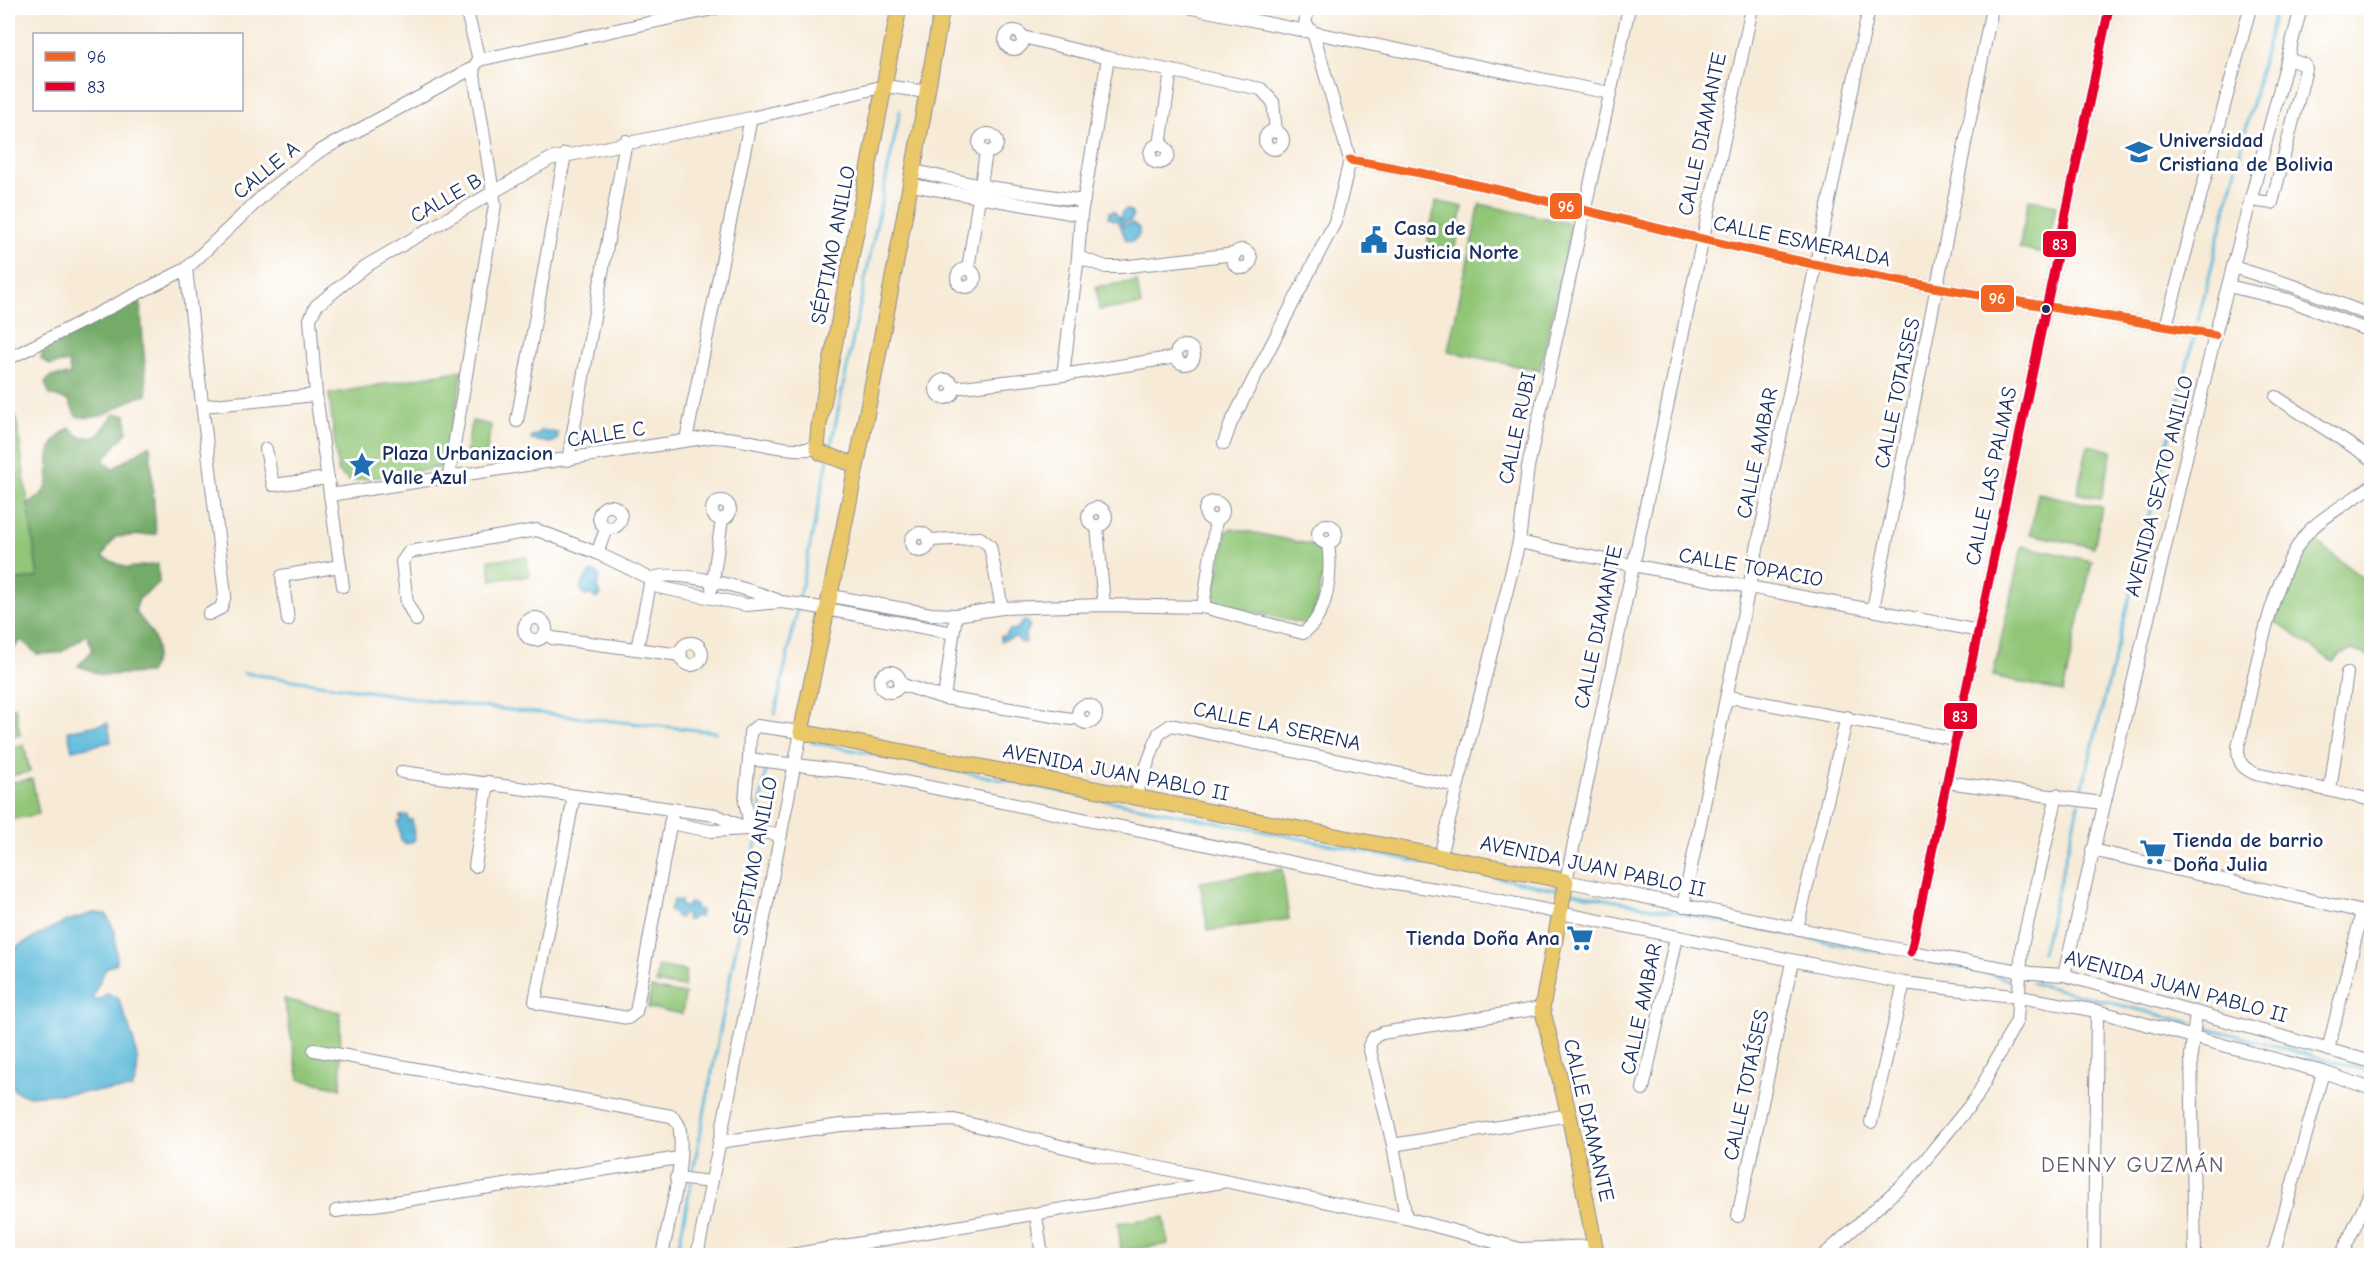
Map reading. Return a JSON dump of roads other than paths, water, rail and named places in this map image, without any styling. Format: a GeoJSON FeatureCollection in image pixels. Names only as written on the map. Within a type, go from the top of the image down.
{"type":"FeatureCollection","features":[{"type":"Feature","properties":{"kind":"main road","name":"SÉPTIMO ANILLO"},"geometry":{"type":"LineString","coordinates":[[824,453],[819,425],[899,8]]}},
{"type":"Feature","properties":{"kind":"main road","name":"SÉPTIMO ANILLO"},"geometry":{"type":"LineString","coordinates":[[801,732],[828,611],[913,178],[942,8]]}},
{"type":"Feature","properties":{"kind":"main road"},"geometry":{"type":"LineString","coordinates":[[824,453],[856,465]]}},
{"type":"Feature","properties":{"kind":"main road","name":"AVENIDA JUAN PABLO II"},"geometry":{"type":"LineString","coordinates":[[801,732],[1440,856],[1565,889]]}},
{"type":"Feature","properties":{"kind":"main road","name":"CALLE DIAMANTE"},"geometry":{"type":"LineString","coordinates":[[1565,889],[1542,1008],[1569,1115],[1596,1251]]}},
{"type":"Feature","properties":{"kind":"street"},"geometry":{"type":"LineString","coordinates":[[449,475],[494,217],[494,193],[476,64],[465,8]]}},
{"type":"Feature","properties":{"kind":"street","name":"CALLE A"},"geometry":{"type":"LineString","coordinates":[[8,359],[186,269],[270,189],[320,151],[476,64],[717,8]]}},
{"type":"Feature","properties":{"kind":"street"},"geometry":{"type":"LineString","coordinates":[[1194,8],[1610,93]]}},
{"type":"Feature","properties":{"kind":"street"},"geometry":{"type":"LineString","coordinates":[[1224,443],[1231,423],[1335,222],[1350,160],[1313,32],[1305,24],[1308,8]]}},
{"type":"Feature","properties":{"kind":"street","name":"CALLE RUBI"},"geometry":{"type":"LineString","coordinates":[[1440,856],[1519,542],[1528,467],[1629,8]]}},
{"type":"Feature","properties":{"kind":"street","name":"CALLE DIAMANTE"},"geometry":{"type":"LineString","coordinates":[[1565,889],[1700,240],[1752,8]]}},
{"type":"Feature","properties":{"kind":"street","name":"CALLE AMBAR"},"geometry":{"type":"LineString","coordinates":[[1683,906],[1869,8]]}},
{"type":"Feature","properties":{"kind":"street","name":"CALLE TOTAISES"},"geometry":{"type":"LineString","coordinates":[[1873,609],[1939,288],[1992,8]]}},
{"type":"Feature","properties":{"kind":"street","name":"CALLE LAS PALMAS"},"geometry":{"type":"LineString","coordinates":[[1911,952],[2048,308],[2109,8]]}},
{"type":"Feature","properties":{"kind":"street"},"geometry":{"type":"LineString","coordinates":[[2166,326],[2250,8]]}},
{"type":"Feature","properties":{"kind":"street","name":"AVENIDA SEXTO ANILLO"},"geometry":{"type":"LineString","coordinates":[[2064,975],[2102,803],[2215,335],[2301,8]]}},
{"type":"Feature","properties":{"kind":"street"},"geometry":{"type":"LineString","coordinates":[[1023,37],[1108,58],[1261,89],[1273,102],[1276,132]]}},
{"type":"Feature","properties":{"kind":"street"},"geometry":{"type":"LineString","coordinates":[[1063,375],[1081,215],[1108,58]]}},
{"type":"Feature","properties":{"kind":"street"},"geometry":{"type":"LineString","coordinates":[[2251,200],[2272,202],[2306,69],[2305,65],[2288,59]]}},
{"type":"Feature","properties":{"kind":"street"},"geometry":{"type":"LineString","coordinates":[[1160,145],[1171,71]]}},
{"type":"Feature","properties":{"kind":"street"},"geometry":{"type":"LineString","coordinates":[[885,86],[927,92]]}},
{"type":"Feature","properties":{"kind":"street","name":"CALLE B"},"geometry":{"type":"LineString","coordinates":[[344,586],[315,395],[310,319],[316,306],[366,266],[550,159],[626,141],[751,118],[885,86]]}},
{"type":"Feature","properties":{"kind":"street"},"geometry":{"type":"LineString","coordinates":[[686,440],[751,118]]}},
{"type":"Feature","properties":{"kind":"street"},"geometry":{"type":"LineString","coordinates":[[2269,130],[2289,136]]}},
{"type":"Feature","properties":{"kind":"street"},"geometry":{"type":"LineString","coordinates":[[568,460],[626,141]]}},
{"type":"Feature","properties":{"kind":"street"},"geometry":{"type":"LineString","coordinates":[[968,269],[986,152]]}},
{"type":"Feature","properties":{"kind":"street"},"geometry":{"type":"LineString","coordinates":[[517,421],[565,154]]}},
{"type":"Feature","properties":{"kind":"street","name":"CALLE ESMERALDA"},"geometry":{"type":"LineString","coordinates":[[1350,160],[1433,174],[1700,240],[1815,265],[2048,308],[2215,335]]}},
{"type":"Feature","properties":{"kind":"street"},"geometry":{"type":"LineString","coordinates":[[913,178],[1081,215]]}},
{"type":"Feature","properties":{"kind":"street"},"geometry":{"type":"LineString","coordinates":[[980,192],[1084,201]]}},
{"type":"Feature","properties":{"kind":"street"},"geometry":{"type":"LineString","coordinates":[[1078,256],[1106,267],[1120,267],[1235,254]]}},
{"type":"Feature","properties":{"kind":"street"},"geometry":{"type":"LineString","coordinates":[[2233,267],[2297,287],[2372,316]]}},
{"type":"Feature","properties":{"kind":"street"},"geometry":{"type":"LineString","coordinates":[[186,269],[225,595],[221,608],[209,614]]}},
{"type":"Feature","properties":{"kind":"street"},"geometry":{"type":"LineString","coordinates":[[2228,286],[2289,300],[2372,332]]}},
{"type":"Feature","properties":{"kind":"street"},"geometry":{"type":"LineString","coordinates":[[954,388],[1063,375],[1176,357]]}},
{"type":"Feature","properties":{"kind":"street"},"geometry":{"type":"LineString","coordinates":[[203,406],[315,395]]}},
{"type":"Feature","properties":{"kind":"street"},"geometry":{"type":"LineString","coordinates":[[2276,397],[2372,459]]}},
{"type":"Feature","properties":{"kind":"street","name":"CALLE C"},"geometry":{"type":"LineString","coordinates":[[330,495],[686,440],[723,437],[824,453]]}},
{"type":"Feature","properties":{"kind":"street"},"geometry":{"type":"LineString","coordinates":[[266,449],[273,485],[328,478]]}},
{"type":"Feature","properties":{"kind":"street"},"geometry":{"type":"LineString","coordinates":[[2372,486],[2311,529],[2289,559],[2275,596],[2238,747],[2238,760],[2245,769],[2372,800]]}},
{"type":"Feature","properties":{"kind":"street"},"geometry":{"type":"LineString","coordinates":[[710,598],[722,519]]}},
{"type":"Feature","properties":{"kind":"street"},"geometry":{"type":"LineString","coordinates":[[1203,607],[1216,520]]}},
{"type":"Feature","properties":{"kind":"street"},"geometry":{"type":"LineString","coordinates":[[1097,526],[1104,605]]}},
{"type":"Feature","properties":{"kind":"street"},"geometry":{"type":"LineString","coordinates":[[597,553],[606,529]]}},
{"type":"Feature","properties":{"kind":"street"},"geometry":{"type":"LineString","coordinates":[[416,620],[407,603],[402,562],[409,552],[537,530],[597,553],[651,579],[658,587],[748,605],[784,602],[805,604],[828,611],[953,633]]}},
{"type":"Feature","properties":{"kind":"street"},"geometry":{"type":"LineString","coordinates":[[928,540],[980,538],[986,540],[990,546],[1002,608]]}},
{"type":"Feature","properties":{"kind":"street","name":"CALLE TOPACIO"},"geometry":{"type":"LineString","coordinates":[[1519,542],[1633,566],[1749,585],[1978,631]]}},
{"type":"Feature","properties":{"kind":"street"},"geometry":{"type":"LineString","coordinates":[[831,596],[932,614],[956,615],[1002,608],[1104,605],[1203,607],[1303,633],[1317,623],[1320,614],[1330,571],[1328,543]]}},
{"type":"Feature","properties":{"kind":"street"},"geometry":{"type":"LineString","coordinates":[[288,620],[282,576],[340,566]]}},
{"type":"Feature","properties":{"kind":"street"},"geometry":{"type":"LineString","coordinates":[[637,649],[651,579],[660,574],[748,588],[784,602]]}},
{"type":"Feature","properties":{"kind":"street"},"geometry":{"type":"LineString","coordinates":[[944,698],[956,615]]}},
{"type":"Feature","properties":{"kind":"street"},"geometry":{"type":"LineString","coordinates":[[546,634],[552,638],[681,655]]}},
{"type":"Feature","properties":{"kind":"street"},"geometry":{"type":"LineString","coordinates":[[2330,790],[2347,673]]}},
{"type":"Feature","properties":{"kind":"street"},"geometry":{"type":"LineString","coordinates":[[900,684],[944,698],[1071,719],[1079,717]]}},
{"type":"Feature","properties":{"kind":"street"},"geometry":{"type":"LineString","coordinates":[[1726,700],[1736,698],[1955,739]]}},
{"type":"Feature","properties":{"kind":"street"},"geometry":{"type":"LineString","coordinates":[[1797,928],[1846,717]]}},
{"type":"Feature","properties":{"kind":"street","name":"CALLE LA SERENA"},"geometry":{"type":"LineString","coordinates":[[1135,797],[1159,733],[1171,725],[1456,786]]}},
{"type":"Feature","properties":{"kind":"street"},"geometry":{"type":"LineString","coordinates":[[749,830],[746,801],[750,732],[757,726],[801,732]]}},
{"type":"Feature","properties":{"kind":"street","name":"SÉPTIMO ANILLO"},"geometry":{"type":"LineString","coordinates":[[697,1256],[700,1180],[719,1142],[801,732]]}},
{"type":"Feature","properties":{"kind":"street"},"geometry":{"type":"LineString","coordinates":[[749,759],[862,773],[1370,879],[1561,914],[1904,983],[2020,997],[2097,1011],[2323,1072],[2372,1089]]}},
{"type":"Feature","properties":{"kind":"street"},"geometry":{"type":"LineString","coordinates":[[402,772],[673,809],[724,818],[749,830]]}},
{"type":"Feature","properties":{"kind":"street"},"geometry":{"type":"LineString","coordinates":[[475,866],[488,782]]}},
{"type":"Feature","properties":{"kind":"street"},"geometry":{"type":"LineString","coordinates":[[1946,782],[2064,796],[2102,803]]}},
{"type":"Feature","properties":{"kind":"street"},"geometry":{"type":"LineString","coordinates":[[574,796],[534,997],[538,1004],[628,1018],[634,1015],[673,809]]}},
{"type":"Feature","properties":{"kind":"street"},"geometry":{"type":"LineString","coordinates":[[1823,1256],[1911,1177],[1976,1098],[2017,1020],[2022,946],[2064,796]]}},
{"type":"Feature","properties":{"kind":"street"},"geometry":{"type":"LineString","coordinates":[[670,823],[720,832],[749,830],[781,835]]}},
{"type":"Feature","properties":{"kind":"street"},"geometry":{"type":"LineString","coordinates":[[2092,850],[2367,913],[2328,1050]]}},
{"type":"Feature","properties":{"kind":"street","name":"AVENIDA JUAN PABLO II"},"geometry":{"type":"LineString","coordinates":[[1565,889],[1683,906],[1911,952],[2019,971],[2064,975],[2372,1062]]}},
{"type":"Feature","properties":{"kind":"street","name":"CALLE AMBAR"},"geometry":{"type":"LineString","coordinates":[[1644,1089],[1676,937]]}},
{"type":"Feature","properties":{"kind":"street","name":"CALLE TOTAÍSES"},"geometry":{"type":"LineString","coordinates":[[1738,1216],[1792,962]]}},
{"type":"Feature","properties":{"kind":"street"},"geometry":{"type":"LineString","coordinates":[[1871,1122],[1904,983]]}},
{"type":"Feature","properties":{"kind":"street"},"geometry":{"type":"LineString","coordinates":[[1406,1218],[1393,1145],[1369,1046],[1374,1037],[1382,1033],[1542,1008]]}},
{"type":"Feature","properties":{"kind":"street"},"geometry":{"type":"LineString","coordinates":[[2094,1256],[2097,1011]]}},
{"type":"Feature","properties":{"kind":"street"},"geometry":{"type":"LineString","coordinates":[[2195,1256],[2192,1037],[2196,1012]]}},
{"type":"Feature","properties":{"kind":"street"},"geometry":{"type":"LineString","coordinates":[[314,1050],[671,1116],[678,1123],[680,1130],[679,1158],[662,1256]]}},
{"type":"Feature","properties":{"kind":"street"},"geometry":{"type":"LineString","coordinates":[[2273,1256],[2323,1072]]}},
{"type":"Feature","properties":{"kind":"street"},"geometry":{"type":"LineString","coordinates":[[1393,1145],[1569,1115]]}},
{"type":"Feature","properties":{"kind":"street"},"geometry":{"type":"LineString","coordinates":[[719,1142],[842,1125],[954,1120],[1098,1155],[1406,1218],[1520,1249]]}},
{"type":"Feature","properties":{"kind":"street"},"geometry":{"type":"LineString","coordinates":[[336,1211],[679,1158]]}},
{"type":"Feature","properties":{"kind":"street"},"geometry":{"type":"LineString","coordinates":[[676,1178],[700,1180]]}},
{"type":"Feature","properties":{"kind":"street"},"geometry":{"type":"LineString","coordinates":[[785,1256],[1229,1181]]}},
{"type":"Feature","properties":{"kind":"street"},"geometry":{"type":"LineString","coordinates":[[2341,1256],[2372,1189]]}},
{"type":"Feature","properties":{"kind":"street"},"geometry":{"type":"LineString","coordinates":[[1036,1215],[1042,1256]]}},
{"type":"Feature","properties":{"kind":"street"},"geometry":{"type":"LineString","coordinates":[[1484,1256],[1520,1249],[1596,1251]]}},
{"type":"Feature","properties":{"kind":"water"},"geometry":{"type":"Polygon","coordinates":[[[1126,209],[1131,211],[1133,217],[1130,221],[1123,222],[1123,225],[1133,223],[1139,228],[1139,235],[1133,241],[1126,240],[1119,222],[1108,217],[1109,212],[1114,211],[1120,219],[1122,212],[1126,209]]]}},
{"type":"Feature","properties":{"kind":"water"},"geometry":{"type":"Polygon","coordinates":[[[541,430],[558,433],[557,440],[551,443],[531,440],[532,436],[538,435],[541,430]]]}},
{"type":"Feature","properties":{"kind":"water"},"geometry":{"type":"Polygon","coordinates":[[[590,572],[596,572],[600,576],[597,588],[601,595],[596,599],[591,594],[585,596],[580,588],[590,572]]]}},
{"type":"Feature","properties":{"kind":"water"},"geometry":{"type":"Polygon","coordinates":[[[1023,621],[1028,622],[1030,627],[1025,633],[1026,643],[1020,642],[1017,637],[1001,641],[1001,636],[1005,636],[1010,630],[1017,629],[1023,621]]]}},
{"type":"Feature","properties":{"kind":"water"},"geometry":{"type":"Polygon","coordinates":[[[108,723],[111,742],[72,750],[68,731],[108,723]]]}},
{"type":"Feature","properties":{"kind":"water"},"geometry":{"type":"Polygon","coordinates":[[[407,815],[408,820],[412,820],[415,839],[405,844],[401,841],[398,822],[401,821],[400,816],[407,815]]]}},
{"type":"Feature","properties":{"kind":"water"},"geometry":{"type":"Polygon","coordinates":[[[674,900],[681,901],[680,906],[688,907],[689,903],[696,904],[695,909],[701,910],[700,917],[692,916],[691,920],[686,920],[687,915],[682,914],[680,918],[676,917],[676,913],[669,911],[674,900]]]}},
{"type":"Feature","properties":{"kind":"water"},"geometry":{"type":"Polygon","coordinates":[[[93,913],[106,914],[115,932],[117,963],[106,968],[92,998],[100,1000],[106,994],[118,997],[137,1055],[136,1078],[132,1089],[27,1096],[15,1091],[8,1074],[8,951],[64,922],[93,913]]]}},
{"type":"Feature","properties":{"kind":"waterway"},"geometry":{"type":"LineString","coordinates":[[2198,321],[2276,8]]}},
{"type":"Feature","properties":{"kind":"waterway"},"geometry":{"type":"LineString","coordinates":[[830,450],[900,111]]}},
{"type":"Feature","properties":{"kind":"waterway"},"geometry":{"type":"LineString","coordinates":[[2080,797],[2194,337]]}},
{"type":"Feature","properties":{"kind":"waterway"},"geometry":{"type":"LineString","coordinates":[[799,599],[828,459]]}},
{"type":"Feature","properties":{"kind":"waterway"},"geometry":{"type":"LineString","coordinates":[[775,714],[798,606]]}},
{"type":"Feature","properties":{"kind":"waterway"},"geometry":{"type":"LineString","coordinates":[[244,673],[463,705],[716,732]]}},
{"type":"Feature","properties":{"kind":"waterway"},"geometry":{"type":"LineString","coordinates":[[811,742],[1560,890]]}},
{"type":"Feature","properties":{"kind":"waterway"},"geometry":{"type":"LineString","coordinates":[[759,819],[766,768]]}},
{"type":"Feature","properties":{"kind":"waterway"},"geometry":{"type":"LineString","coordinates":[[2042,953],[2079,803]]}},
{"type":"Feature","properties":{"kind":"waterway"},"geometry":{"type":"LineString","coordinates":[[692,1177],[756,843]]}},
{"type":"Feature","properties":{"kind":"waterway"},"geometry":{"type":"LineString","coordinates":[[1569,892],[1881,952]]}},
{"type":"Feature","properties":{"kind":"waterway"},"geometry":{"type":"LineString","coordinates":[[1929,961],[1981,971],[2009,980]]}},
{"type":"Feature","properties":{"kind":"waterway"},"geometry":{"type":"LineString","coordinates":[[2033,983],[2192,1023]]}},
{"type":"Feature","properties":{"kind":"waterway"},"geometry":{"type":"LineString","coordinates":[[2197,1025],[2372,1072]]}},
{"type":"Feature","properties":{"kind":"waterway"},"geometry":{"type":"LineString","coordinates":[[677,1256],[691,1183]]}},
{"type":"Feature","properties":{"kind":"place","name":"Universidad Cristiana de Bolivia"},"geometry":{"type":"Point","coordinates":[2139,152]}},
{"type":"Feature","properties":{"kind":"place","name":"Casa de Justicia Norte"},"geometry":{"type":"Point","coordinates":[1374,240]}},
{"type":"Feature","properties":{"kind":"place","name":"Plaza Urbanizacion Valle Azul"},"geometry":{"type":"Point","coordinates":[362,465]}},
{"type":"Feature","properties":{"kind":"place","name":"Tienda de barrio Doña Julia"},"geometry":{"type":"Point","coordinates":[2153,852]}},
{"type":"Feature","properties":{"kind":"place","name":"Tienda Doña Ana"},"geometry":{"type":"Point","coordinates":[1580,938]}},
{"type":"Feature","properties":{"kind":"district","name":"DENNY GUZMÁN"},"geometry":{"type":"Point","coordinates":[2133,1164]}}]}
